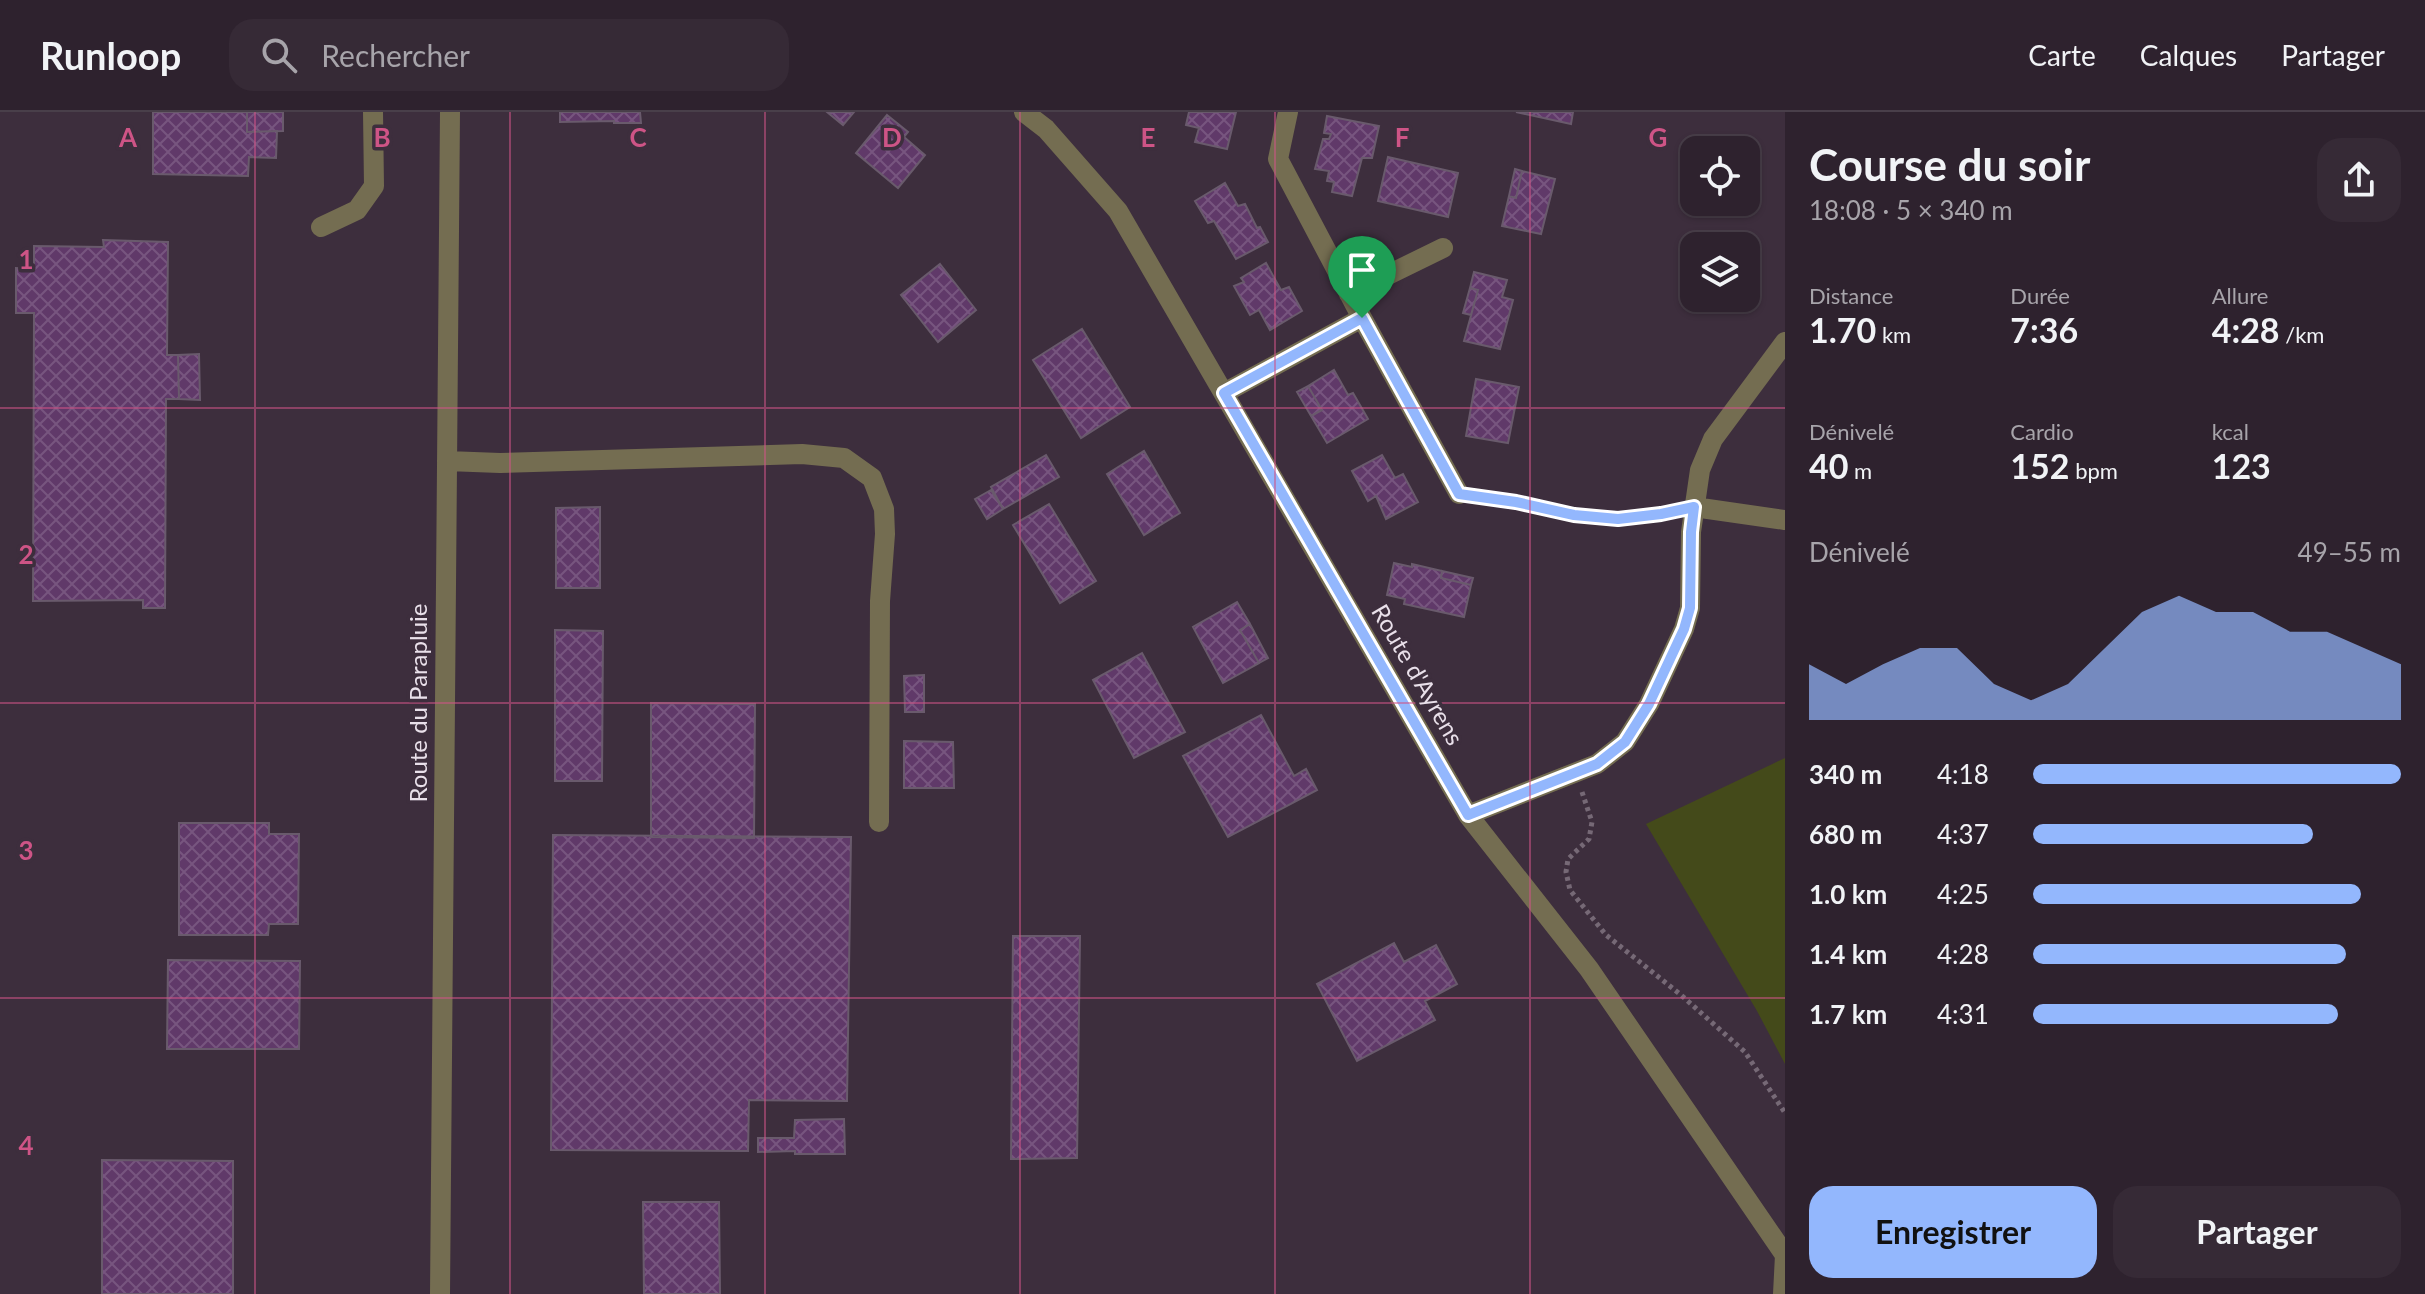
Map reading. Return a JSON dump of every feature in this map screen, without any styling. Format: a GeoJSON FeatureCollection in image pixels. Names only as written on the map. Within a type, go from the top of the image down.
{"type":"FeatureCollection","features":[{"type":"Feature","properties":{"kind":"street"},"geometry":{"type":"LineString","coordinates":[[321,227],[357,210],[374,186],[373,112]]}},
{"type":"Feature","properties":{"kind":"street","name":"Route du Parapluie"},"geometry":{"type":"LineString","coordinates":[[440,1294],[450,112]]}},
{"type":"Feature","properties":{"kind":"street","name":"Route d'Ayrens"},"geometry":{"type":"LineString","coordinates":[[1024,112],[1046,129],[1118,211],[1468,815],[1589,969],[1785,1255]]}},
{"type":"Feature","properties":{"kind":"street"},"geometry":{"type":"LineString","coordinates":[[1288,112],[1278,159],[1459,494]]}},
{"type":"Feature","properties":{"kind":"street"},"geometry":{"type":"LineString","coordinates":[[1349,294],[1443,248]]}},
{"type":"Feature","properties":{"kind":"street"},"geometry":{"type":"LineString","coordinates":[[1224,393],[1362,318]]}},
{"type":"Feature","properties":{"kind":"street"},"geometry":{"type":"LineString","coordinates":[[1468,815],[1597,764],[1625,742],[1649,704],[1684,629],[1690,608],[1691,532],[1700,470],[1713,439],[1785,342]]}},
{"type":"Feature","properties":{"kind":"street"},"geometry":{"type":"LineString","coordinates":[[447,461],[500,463],[802,454],[844,458],[872,478],[884,509],[885,534],[880,601],[879,822]]}},
{"type":"Feature","properties":{"kind":"street"},"geometry":{"type":"LineString","coordinates":[[1694,507],[1785,520]]}},
{"type":"Feature","properties":{"kind":"street"},"geometry":{"type":"LineString","coordinates":[[1783,1294],[1785,1255]]}},
{"type":"Feature","properties":{"kind":"path"},"geometry":{"type":"LineString","coordinates":[[1459,494],[1574,515],[1618,519],[1694,507]]}},
{"type":"Feature","properties":{"kind":"path"},"geometry":{"type":"LineString","coordinates":[[1576,772],[1592,822],[1589,839],[1568,859],[1566,872],[1570,890],[1606,935],[1745,1052],[1785,1113]]}},
{"type":"Feature","properties":{"kind":"green space"},"geometry":{"type":"Polygon","coordinates":[[[1785,758],[1785,1064],[1646,824],[1785,758]]]}},
{"type":"Feature","properties":{"kind":"building"},"geometry":{"type":"Polygon","coordinates":[[[153,112],[247,112],[247,132],[277,131],[276,158],[249,157],[248,176],[153,174],[153,112]]]}},
{"type":"Feature","properties":{"kind":"building"},"geometry":{"type":"Polygon","coordinates":[[[247,112],[283,112],[283,131],[247,132],[247,112]]]}},
{"type":"Feature","properties":{"kind":"building"},"geometry":{"type":"Polygon","coordinates":[[[560,112],[640,112],[641,123],[560,122],[560,112]]]}},
{"type":"Feature","properties":{"kind":"building"},"geometry":{"type":"Polygon","coordinates":[[[827,112],[854,112],[843,125],[827,112]]]}},
{"type":"Feature","properties":{"kind":"building"},"geometry":{"type":"Polygon","coordinates":[[[1189,112],[1236,112],[1227,149],[1195,142],[1199,128],[1186,125],[1189,112]]]}},
{"type":"Feature","properties":{"kind":"building"},"geometry":{"type":"Polygon","coordinates":[[[1516,112],[1573,112],[1571,124],[1516,112]]]}},
{"type":"Feature","properties":{"kind":"building"},"geometry":{"type":"Polygon","coordinates":[[[887,115],[908,132],[904,137],[925,155],[898,188],[856,153],[887,115]]]}},
{"type":"Feature","properties":{"kind":"building"},"geometry":{"type":"Polygon","coordinates":[[[1327,116],[1379,126],[1372,158],[1362,158],[1352,196],[1332,192],[1334,182],[1327,181],[1329,171],[1315,169],[1323,139],[1329,139],[1331,134],[1324,133],[1327,116]]]}},
{"type":"Feature","properties":{"kind":"building"},"geometry":{"type":"Polygon","coordinates":[[[1388,157],[1458,173],[1448,217],[1378,201],[1388,157]]]}},
{"type":"Feature","properties":{"kind":"building"},"geometry":{"type":"Polygon","coordinates":[[[1515,169],[1522,171],[1516,198],[1509,196],[1515,169]]]}},
{"type":"Feature","properties":{"kind":"building"},"geometry":{"type":"Polygon","coordinates":[[[1522,171],[1555,179],[1541,234],[1502,226],[1509,196],[1516,198],[1522,171]]]}},
{"type":"Feature","properties":{"kind":"building"},"geometry":{"type":"Polygon","coordinates":[[[1225,183],[1238,206],[1245,204],[1268,242],[1236,259],[1214,221],[1208,223],[1195,201],[1225,183]]]}},
{"type":"Feature","properties":{"kind":"building"},"geometry":{"type":"Polygon","coordinates":[[[103,240],[168,242],[167,355],[178,355],[179,399],[166,399],[165,608],[143,608],[143,600],[33,601],[34,313],[16,313],[16,268],[34,269],[34,246],[104,247],[103,240]]]}},
{"type":"Feature","properties":{"kind":"building"},"geometry":{"type":"Polygon","coordinates":[[[1266,263],[1281,290],[1289,287],[1302,311],[1270,330],[1259,310],[1250,315],[1234,286],[1244,282],[1241,278],[1266,263]]]}},
{"type":"Feature","properties":{"kind":"building"},"geometry":{"type":"Polygon","coordinates":[[[940,264],[976,310],[938,342],[901,295],[940,264]]]}},
{"type":"Feature","properties":{"kind":"building"},"geometry":{"type":"Polygon","coordinates":[[[1474,272],[1507,280],[1502,297],[1513,300],[1500,349],[1464,341],[1478,290],[1470,288],[1474,272]]]}},
{"type":"Feature","properties":{"kind":"building"},"geometry":{"type":"Polygon","coordinates":[[[1470,288],[1478,290],[1471,315],[1463,313],[1470,288]]]}},
{"type":"Feature","properties":{"kind":"building"},"geometry":{"type":"Polygon","coordinates":[[[1082,329],[1130,407],[1081,438],[1033,360],[1082,329]]]}},
{"type":"Feature","properties":{"kind":"building"},"geometry":{"type":"Polygon","coordinates":[[[199,354],[200,400],[179,399],[178,355],[199,354]]]}},
{"type":"Feature","properties":{"kind":"building"},"geometry":{"type":"Polygon","coordinates":[[[1334,370],[1348,395],[1353,393],[1368,419],[1327,443],[1311,416],[1322,410],[1308,386],[1334,370]]]}},
{"type":"Feature","properties":{"kind":"building"},"geometry":{"type":"Polygon","coordinates":[[[1476,379],[1519,387],[1508,443],[1466,436],[1476,379]]]}},
{"type":"Feature","properties":{"kind":"building"},"geometry":{"type":"Polygon","coordinates":[[[1308,386],[1322,410],[1311,416],[1297,392],[1308,386]]]}},
{"type":"Feature","properties":{"kind":"building"},"geometry":{"type":"Polygon","coordinates":[[[1144,451],[1180,513],[1144,535],[1107,474],[1144,451]]]}},
{"type":"Feature","properties":{"kind":"building"},"geometry":{"type":"Polygon","coordinates":[[[1046,455],[1059,477],[1003,509],[991,487],[1046,455]]]}},
{"type":"Feature","properties":{"kind":"building"},"geometry":{"type":"Polygon","coordinates":[[[1382,455],[1395,478],[1403,474],[1418,502],[1386,519],[1376,496],[1368,501],[1352,471],[1382,455]]]}},
{"type":"Feature","properties":{"kind":"building"},"geometry":{"type":"Polygon","coordinates":[[[991,490],[1003,509],[987,519],[975,499],[991,490]]]}},
{"type":"Feature","properties":{"kind":"building"},"geometry":{"type":"Polygon","coordinates":[[[1049,504],[1096,581],[1060,603],[1013,525],[1049,504]]]}},
{"type":"Feature","properties":{"kind":"building"},"geometry":{"type":"Polygon","coordinates":[[[600,507],[600,588],[556,588],[556,508],[600,507]]]}},
{"type":"Feature","properties":{"kind":"building"},"geometry":{"type":"Polygon","coordinates":[[[1394,563],[1442,571],[1441,578],[1471,585],[1464,617],[1404,604],[1405,599],[1387,595],[1394,563]]]}},
{"type":"Feature","properties":{"kind":"building"},"geometry":{"type":"Polygon","coordinates":[[[1442,571],[1473,578],[1471,585],[1441,578],[1442,571]]]}},
{"type":"Feature","properties":{"kind":"building"},"geometry":{"type":"Polygon","coordinates":[[[1237,602],[1250,624],[1240,630],[1259,663],[1223,683],[1193,627],[1237,602]]]}},
{"type":"Feature","properties":{"kind":"building"},"geometry":{"type":"Polygon","coordinates":[[[1250,624],[1268,658],[1259,663],[1240,630],[1250,624]]]}},
{"type":"Feature","properties":{"kind":"building"},"geometry":{"type":"Polygon","coordinates":[[[555,630],[603,631],[602,781],[555,781],[555,630]]]}},
{"type":"Feature","properties":{"kind":"building"},"geometry":{"type":"Polygon","coordinates":[[[1142,653],[1185,732],[1134,758],[1093,680],[1142,653]]]}},
{"type":"Feature","properties":{"kind":"building"},"geometry":{"type":"Polygon","coordinates":[[[924,675],[924,712],[905,712],[904,676],[924,675]]]}},
{"type":"Feature","properties":{"kind":"building"},"geometry":{"type":"Polygon","coordinates":[[[651,703],[755,704],[754,838],[651,837],[651,703]]]}},
{"type":"Feature","properties":{"kind":"building"},"geometry":{"type":"Polygon","coordinates":[[[1261,715],[1294,776],[1306,769],[1317,790],[1228,837],[1183,756],[1261,715]]]}},
{"type":"Feature","properties":{"kind":"building"},"geometry":{"type":"Polygon","coordinates":[[[904,741],[953,742],[954,788],[904,788],[904,741]]]}},
{"type":"Feature","properties":{"kind":"building"},"geometry":{"type":"Polygon","coordinates":[[[179,823],[269,823],[269,834],[299,834],[298,924],[269,924],[268,935],[179,935],[179,823]]]}},
{"type":"Feature","properties":{"kind":"building"},"geometry":{"type":"Polygon","coordinates":[[[553,835],[851,837],[847,1101],[749,1100],[748,1151],[551,1150],[553,835]]]}},
{"type":"Feature","properties":{"kind":"building"},"geometry":{"type":"Polygon","coordinates":[[[1013,936],[1080,936],[1077,1158],[1011,1159],[1013,936]]]}},
{"type":"Feature","properties":{"kind":"building"},"geometry":{"type":"Polygon","coordinates":[[[1394,943],[1404,962],[1436,945],[1457,984],[1425,1001],[1435,1020],[1357,1061],[1317,984],[1394,943]]]}},
{"type":"Feature","properties":{"kind":"building"},"geometry":{"type":"Polygon","coordinates":[[[168,960],[300,961],[299,1049],[167,1049],[168,960]]]}},
{"type":"Feature","properties":{"kind":"building"},"geometry":{"type":"Polygon","coordinates":[[[844,1119],[845,1154],[758,1152],[758,1138],[794,1138],[795,1120],[844,1119]]]}},
{"type":"Feature","properties":{"kind":"building"},"geometry":{"type":"Polygon","coordinates":[[[102,1160],[233,1161],[233,1294],[102,1294],[102,1160]]]}},
{"type":"Feature","properties":{"kind":"building"},"geometry":{"type":"Polygon","coordinates":[[[643,1202],[719,1202],[720,1294],[644,1294],[643,1202]]]}},
{"type":"Feature","properties":{"kind":"route"},"geometry":{"type":"LineString","coordinates":[[1362,318],[1459,494],[1574,515],[1618,519],[1694,507],[1690,608],[1684,629],[1649,704],[1625,742],[1597,764],[1468,815],[1224,393],[1362,318]]}}]}
